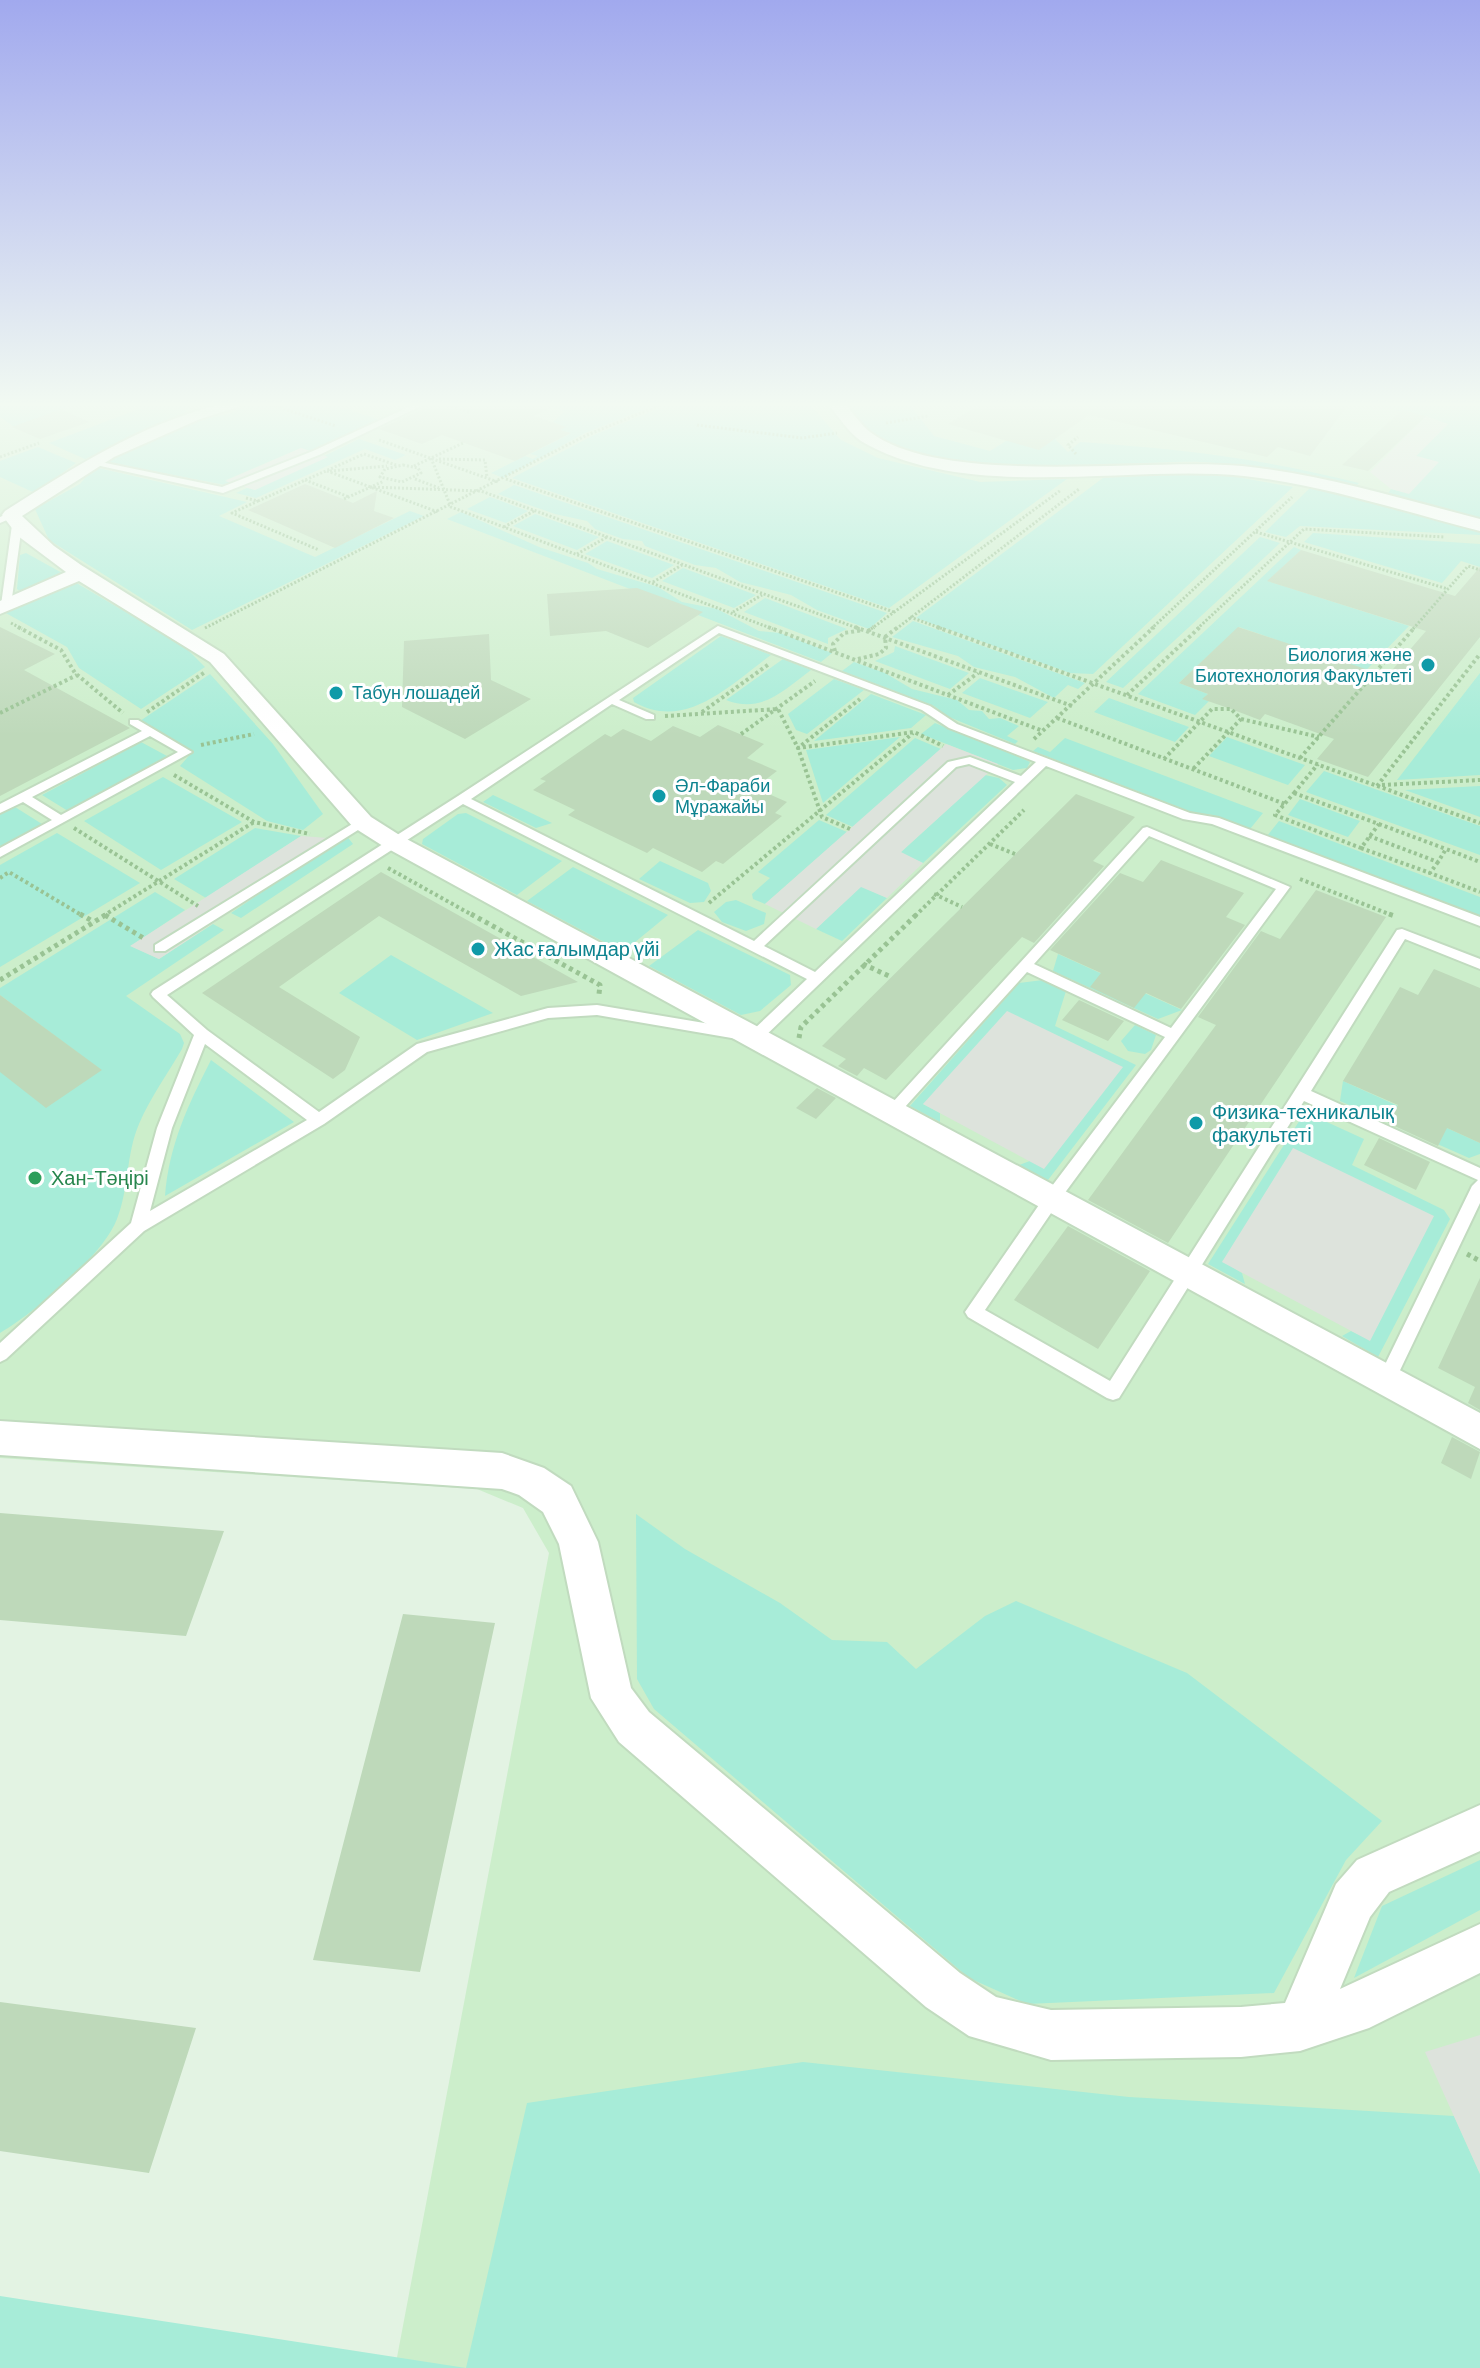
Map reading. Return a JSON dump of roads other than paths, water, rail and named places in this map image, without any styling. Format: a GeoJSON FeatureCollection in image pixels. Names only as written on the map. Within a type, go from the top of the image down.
{"type":"FeatureCollection","features":[{"type":"Feature","properties":{"kind":"street"},"geometry":{"type":"LineString","coordinates":[[1442,516],[1480,525]]}},
{"type":"Feature","properties":{"kind":"street"},"geometry":{"type":"LineString","coordinates":[[9,520],[83,572],[190,636],[232,674],[352,827],[384,853],[755,1037],[890,1114],[1480,1432]]}},
{"type":"Feature","properties":{"kind":"street"},"geometry":{"type":"LineString","coordinates":[[2,610],[83,572]]}},
{"type":"Feature","properties":{"kind":"street"},"geometry":{"type":"LineString","coordinates":[[0,1438],[502,1471],[531,1481],[557,1499],[578,1542],[612,1698],[634,1727],[943,1990],[986,2019],[1051,2035],[1241,2032],[1300,2026],[1369,2004],[1480,1948]]}},
{"type":"Feature","properties":{"kind":"street"},"geometry":{"type":"LineString","coordinates":[[1300,2026],[1353,1901],[1373,1876],[1480,1828]]}},
{"type":"Feature","properties":{"kind":"lane"},"geometry":{"type":"LineString","coordinates":[[2,610],[9,520]]}},
{"type":"Feature","properties":{"kind":"lane"},"geometry":{"type":"LineString","coordinates":[[319,1120],[202,1034],[158,994],[384,853],[718,629],[873,688],[935,714],[953,726],[1019,752],[1187,816],[1215,821],[1480,922]]}},
{"type":"Feature","properties":{"kind":"lane"},"geometry":{"type":"LineString","coordinates":[[613,701],[650,717]]}},
{"type":"Feature","properties":{"kind":"lane"},"geometry":{"type":"LineString","coordinates":[[0,853],[186,752],[134,722]]}},
{"type":"Feature","properties":{"kind":"lane"},"geometry":{"type":"LineString","coordinates":[[0,809],[151,731]]}},
{"type":"Feature","properties":{"kind":"lane"},"geometry":{"type":"LineString","coordinates":[[754,948],[952,764],[970,760],[1027,777]]}},
{"type":"Feature","properties":{"kind":"lane"},"geometry":{"type":"LineString","coordinates":[[0,1354],[138,1226],[319,1120],[422,1048],[548,1013],[597,1010],[755,1037],[814,977],[1044,761]]}},
{"type":"Feature","properties":{"kind":"lane"},"geometry":{"type":"LineString","coordinates":[[23,797],[60,819]]}},
{"type":"Feature","properties":{"kind":"lane"},"geometry":{"type":"LineString","coordinates":[[462,799],[814,977]]}},
{"type":"Feature","properties":{"kind":"lane"},"geometry":{"type":"LineString","coordinates":[[160,948],[352,827]]}},
{"type":"Feature","properties":{"kind":"lane"},"geometry":{"type":"LineString","coordinates":[[890,1114],[1147,831],[1284,887],[974,1312],[1113,1392],[1402,933],[1480,964]]}},
{"type":"Feature","properties":{"kind":"lane"},"geometry":{"type":"LineString","coordinates":[[1025,965],[1174,1035]]}},
{"type":"Feature","properties":{"kind":"lane"},"geometry":{"type":"LineString","coordinates":[[138,1226],[160,1134],[202,1034]]}},
{"type":"Feature","properties":{"kind":"lane"},"geometry":{"type":"LineString","coordinates":[[1302,1093],[1480,1175]]}},
{"type":"Feature","properties":{"kind":"lane"},"geometry":{"type":"LineString","coordinates":[[1386,1381],[1480,1186]]}},
{"type":"Feature","properties":{"kind":"place","name":"Биология және Биотехнология Факультеті"},"geometry":{"type":"Point","coordinates":[1428,665]}},
{"type":"Feature","properties":{"kind":"place","name":"Табун лошадей"},"geometry":{"type":"Point","coordinates":[336,693]}},
{"type":"Feature","properties":{"kind":"place","name":"Әл-Фараби Мұражайы"},"geometry":{"type":"Point","coordinates":[659,796]}},
{"type":"Feature","properties":{"kind":"place","name":"Жас ғалымдар үйі"},"geometry":{"type":"Point","coordinates":[478,949]}},
{"type":"Feature","properties":{"kind":"place","name":"Физика-техникалық факультеті"},"geometry":{"type":"Point","coordinates":[1196,1123]}},
{"type":"Feature","properties":{"kind":"place","name":"Хан-Тәңірі"},"geometry":{"type":"Point","coordinates":[35,1178]}}]}
